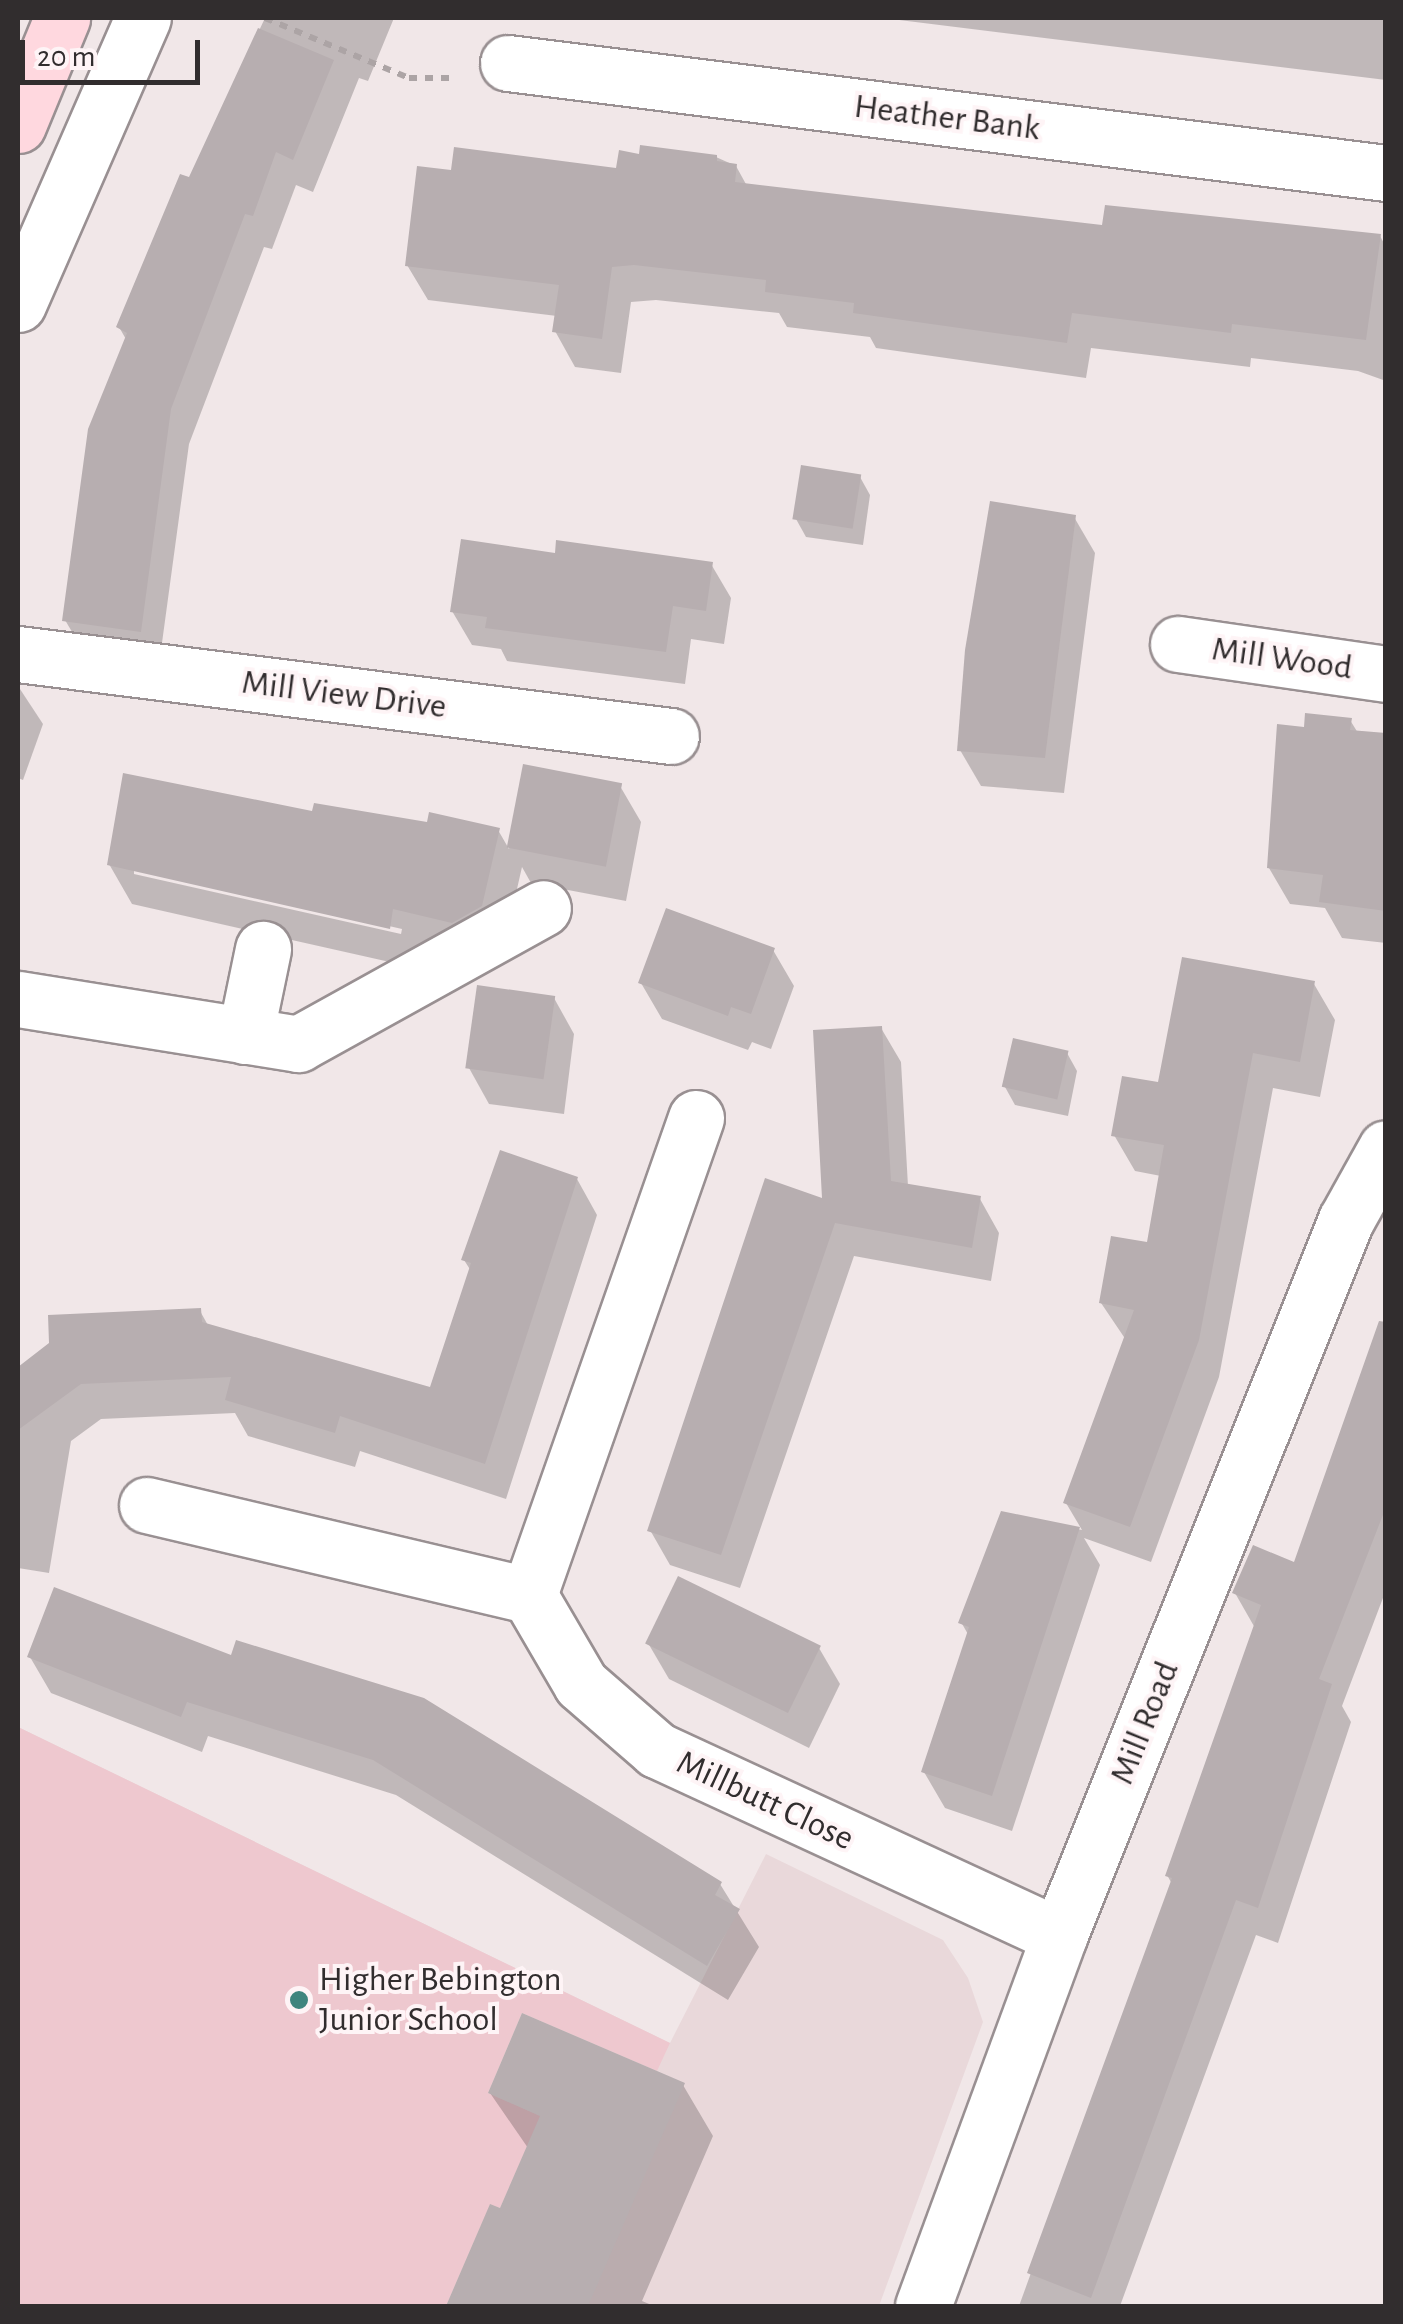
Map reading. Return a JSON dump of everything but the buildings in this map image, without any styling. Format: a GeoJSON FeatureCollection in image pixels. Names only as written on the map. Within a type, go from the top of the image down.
{"type":"FeatureCollection","features":[{"type":"Feature","properties":{"kind":"main road"},"geometry":{"type":"LineString","coordinates":[[18,125],[62,18]]}},
{"type":"Feature","properties":{"kind":"street"},"geometry":{"type":"LineString","coordinates":[[18,304],[143,18]]}},
{"type":"Feature","properties":{"kind":"street","name":"Heather Bank"},"geometry":{"type":"LineString","coordinates":[[508,63],[1386,173]]}},
{"type":"Feature","properties":{"kind":"street","name":"Mill Wood"},"geometry":{"type":"LineString","coordinates":[[1178,644],[1386,674]]}},
{"type":"Feature","properties":{"kind":"street","name":"Mill View Drive"},"geometry":{"type":"LineString","coordinates":[[18,654],[670,736]]}},
{"type":"Feature","properties":{"kind":"street"},"geometry":{"type":"LineString","coordinates":[[18,999],[298,1044],[543,908]]}},
{"type":"Feature","properties":{"kind":"street"},"geometry":{"type":"LineString","coordinates":[[245,1036],[264,948]]}},
{"type":"Feature","properties":{"kind":"street"},"geometry":{"type":"LineString","coordinates":[[147,1505],[529,1595],[696,1118]]}},
{"type":"Feature","properties":{"kind":"street","name":"Mill Road"},"geometry":{"type":"LineString","coordinates":[[923,2306],[1060,1936],[1346,1220],[1386,1148]]}},
{"type":"Feature","properties":{"kind":"street","name":"Millbutt Close"},"geometry":{"type":"LineString","coordinates":[[529,1595],[581,1684],[657,1750],[1060,1936]]}},
{"type":"Feature","properties":{"kind":"path"},"geometry":{"type":"LineString","coordinates":[[265,18],[409,78],[452,78],[508,63]]}},
{"type":"Feature","properties":{"kind":"shaded area","name":"Higher Bebington Junior School"},"geometry":{"type":"Polygon","coordinates":[[[18,1727],[670,2043],[766,1854],[943,1940],[968,1978],[983,2022],[879,2306],[18,2306],[18,1727]]]}},
{"type":"Feature","properties":{"kind":"shaded area","name":"Higher Bebington Junior School"},"geometry":{"type":"Polygon","coordinates":[[[18,1727],[670,2043],[657,2071],[522,2013],[488,2093],[593,2139],[527,2147],[500,2208],[490,2205],[446,2306],[18,2306],[18,1727]]]}},
{"type":"Feature","properties":{"kind":"place","name":"Higher Bebington Junior School"},"geometry":{"type":"Point","coordinates":[299,2000]}}]}
